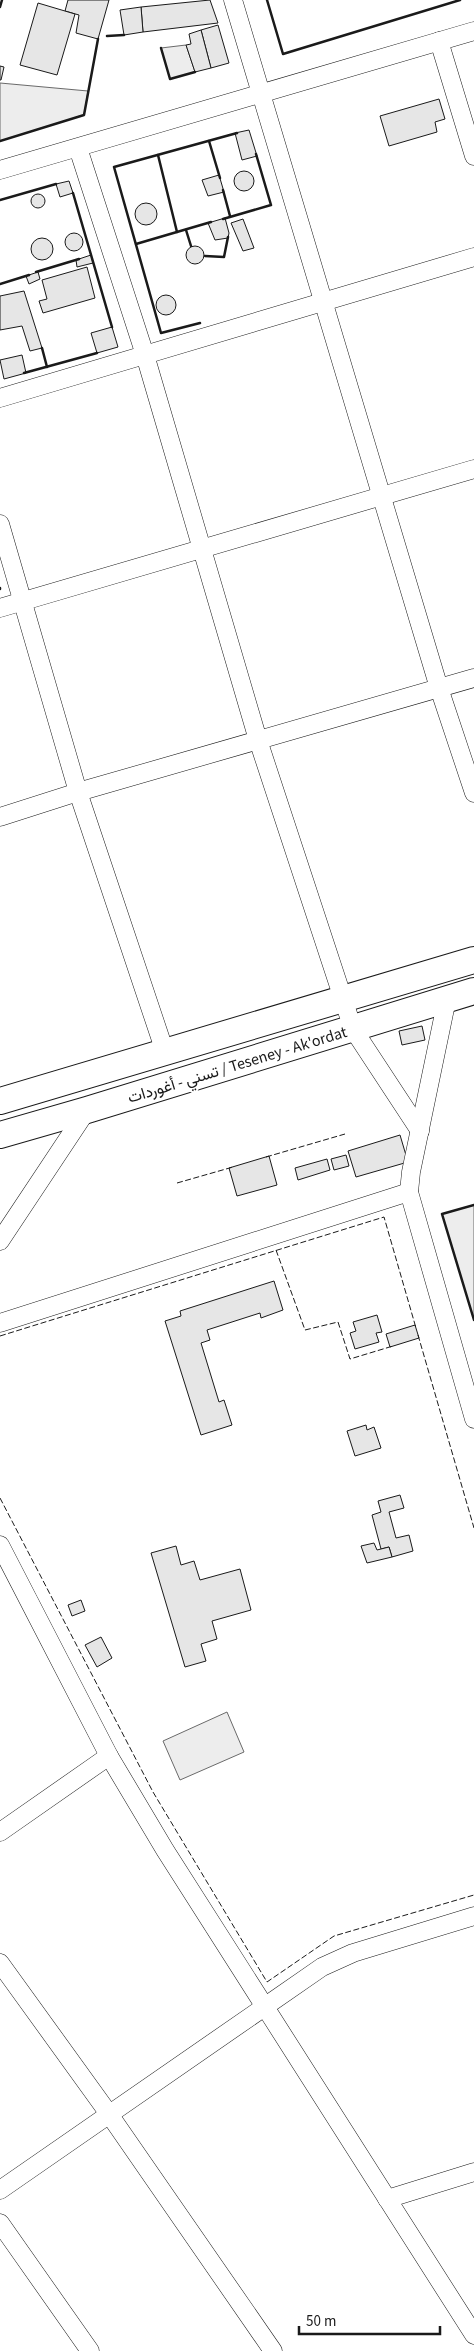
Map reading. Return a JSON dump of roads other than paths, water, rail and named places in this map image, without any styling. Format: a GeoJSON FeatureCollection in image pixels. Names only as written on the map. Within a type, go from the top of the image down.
{"type":"FeatureCollection","features":[{"type":"Feature","properties":{"kind":"main road"},"geometry":{"type":"LineString","coordinates":[[0,1101],[474,960]]}},
{"type":"Feature","properties":{"kind":"main road","name":"تسني - أغوردات / Teseney - Ak'ordat"},"geometry":{"type":"LineString","coordinates":[[0,1135],[474,991]]}},
{"type":"Feature","properties":{"kind":"street"},"geometry":{"type":"LineString","coordinates":[[233,0],[439,688],[474,793]]}},
{"type":"Feature","properties":{"kind":"street"},"geometry":{"type":"LineString","coordinates":[[0,170],[260,95],[474,30]]}},
{"type":"Feature","properties":{"kind":"street"},"geometry":{"type":"LineString","coordinates":[[439,42],[474,156]]}},
{"type":"Feature","properties":{"kind":"street"},"geometry":{"type":"LineString","coordinates":[[78,148],[145,355],[258,740],[353,1029],[420,1131]]}},
{"type":"Feature","properties":{"kind":"street"},"geometry":{"type":"LineString","coordinates":[[0,398],[474,257]]}},
{"type":"Feature","properties":{"kind":"street"},"geometry":{"type":"LineString","coordinates":[[0,608],[474,469]]}},
{"type":"Feature","properties":{"kind":"street"},"geometry":{"type":"LineString","coordinates":[[0,524],[78,792],[165,1052]]}},
{"type":"Feature","properties":{"kind":"street"},"geometry":{"type":"LineString","coordinates":[[0,818],[78,792],[474,678]]}},
{"type":"Feature","properties":{"kind":"street"},"geometry":{"type":"LineString","coordinates":[[447,999],[411,1172],[409,1192],[474,1419]]}},
{"type":"Feature","properties":{"kind":"street"},"geometry":{"type":"LineString","coordinates":[[0,1242],[87,1110]]}},
{"type":"Feature","properties":{"kind":"street"},"geometry":{"type":"LineString","coordinates":[[0,1323],[409,1192]]}},
{"type":"Feature","properties":{"kind":"street"},"geometry":{"type":"LineString","coordinates":[[2,1555],[109,1756],[263,2007],[474,2334]]}},
{"type":"Feature","properties":{"kind":"street"},"geometry":{"type":"LineString","coordinates":[[0,1832],[109,1756]]}},
{"type":"Feature","properties":{"kind":"street"},"geometry":{"type":"LineString","coordinates":[[0,2190],[322,1967],[353,1953],[474,1916]]}},
{"type":"Feature","properties":{"kind":"street"},"geometry":{"type":"LineString","coordinates":[[0,1963],[109,2114],[273,2351]]}},
{"type":"Feature","properties":{"kind":"street"},"geometry":{"type":"LineString","coordinates":[[387,2199],[474,2172]]}},
{"type":"Feature","properties":{"kind":"street"},"geometry":{"type":"LineString","coordinates":[[0,2223],[90,2351]]}}]}
